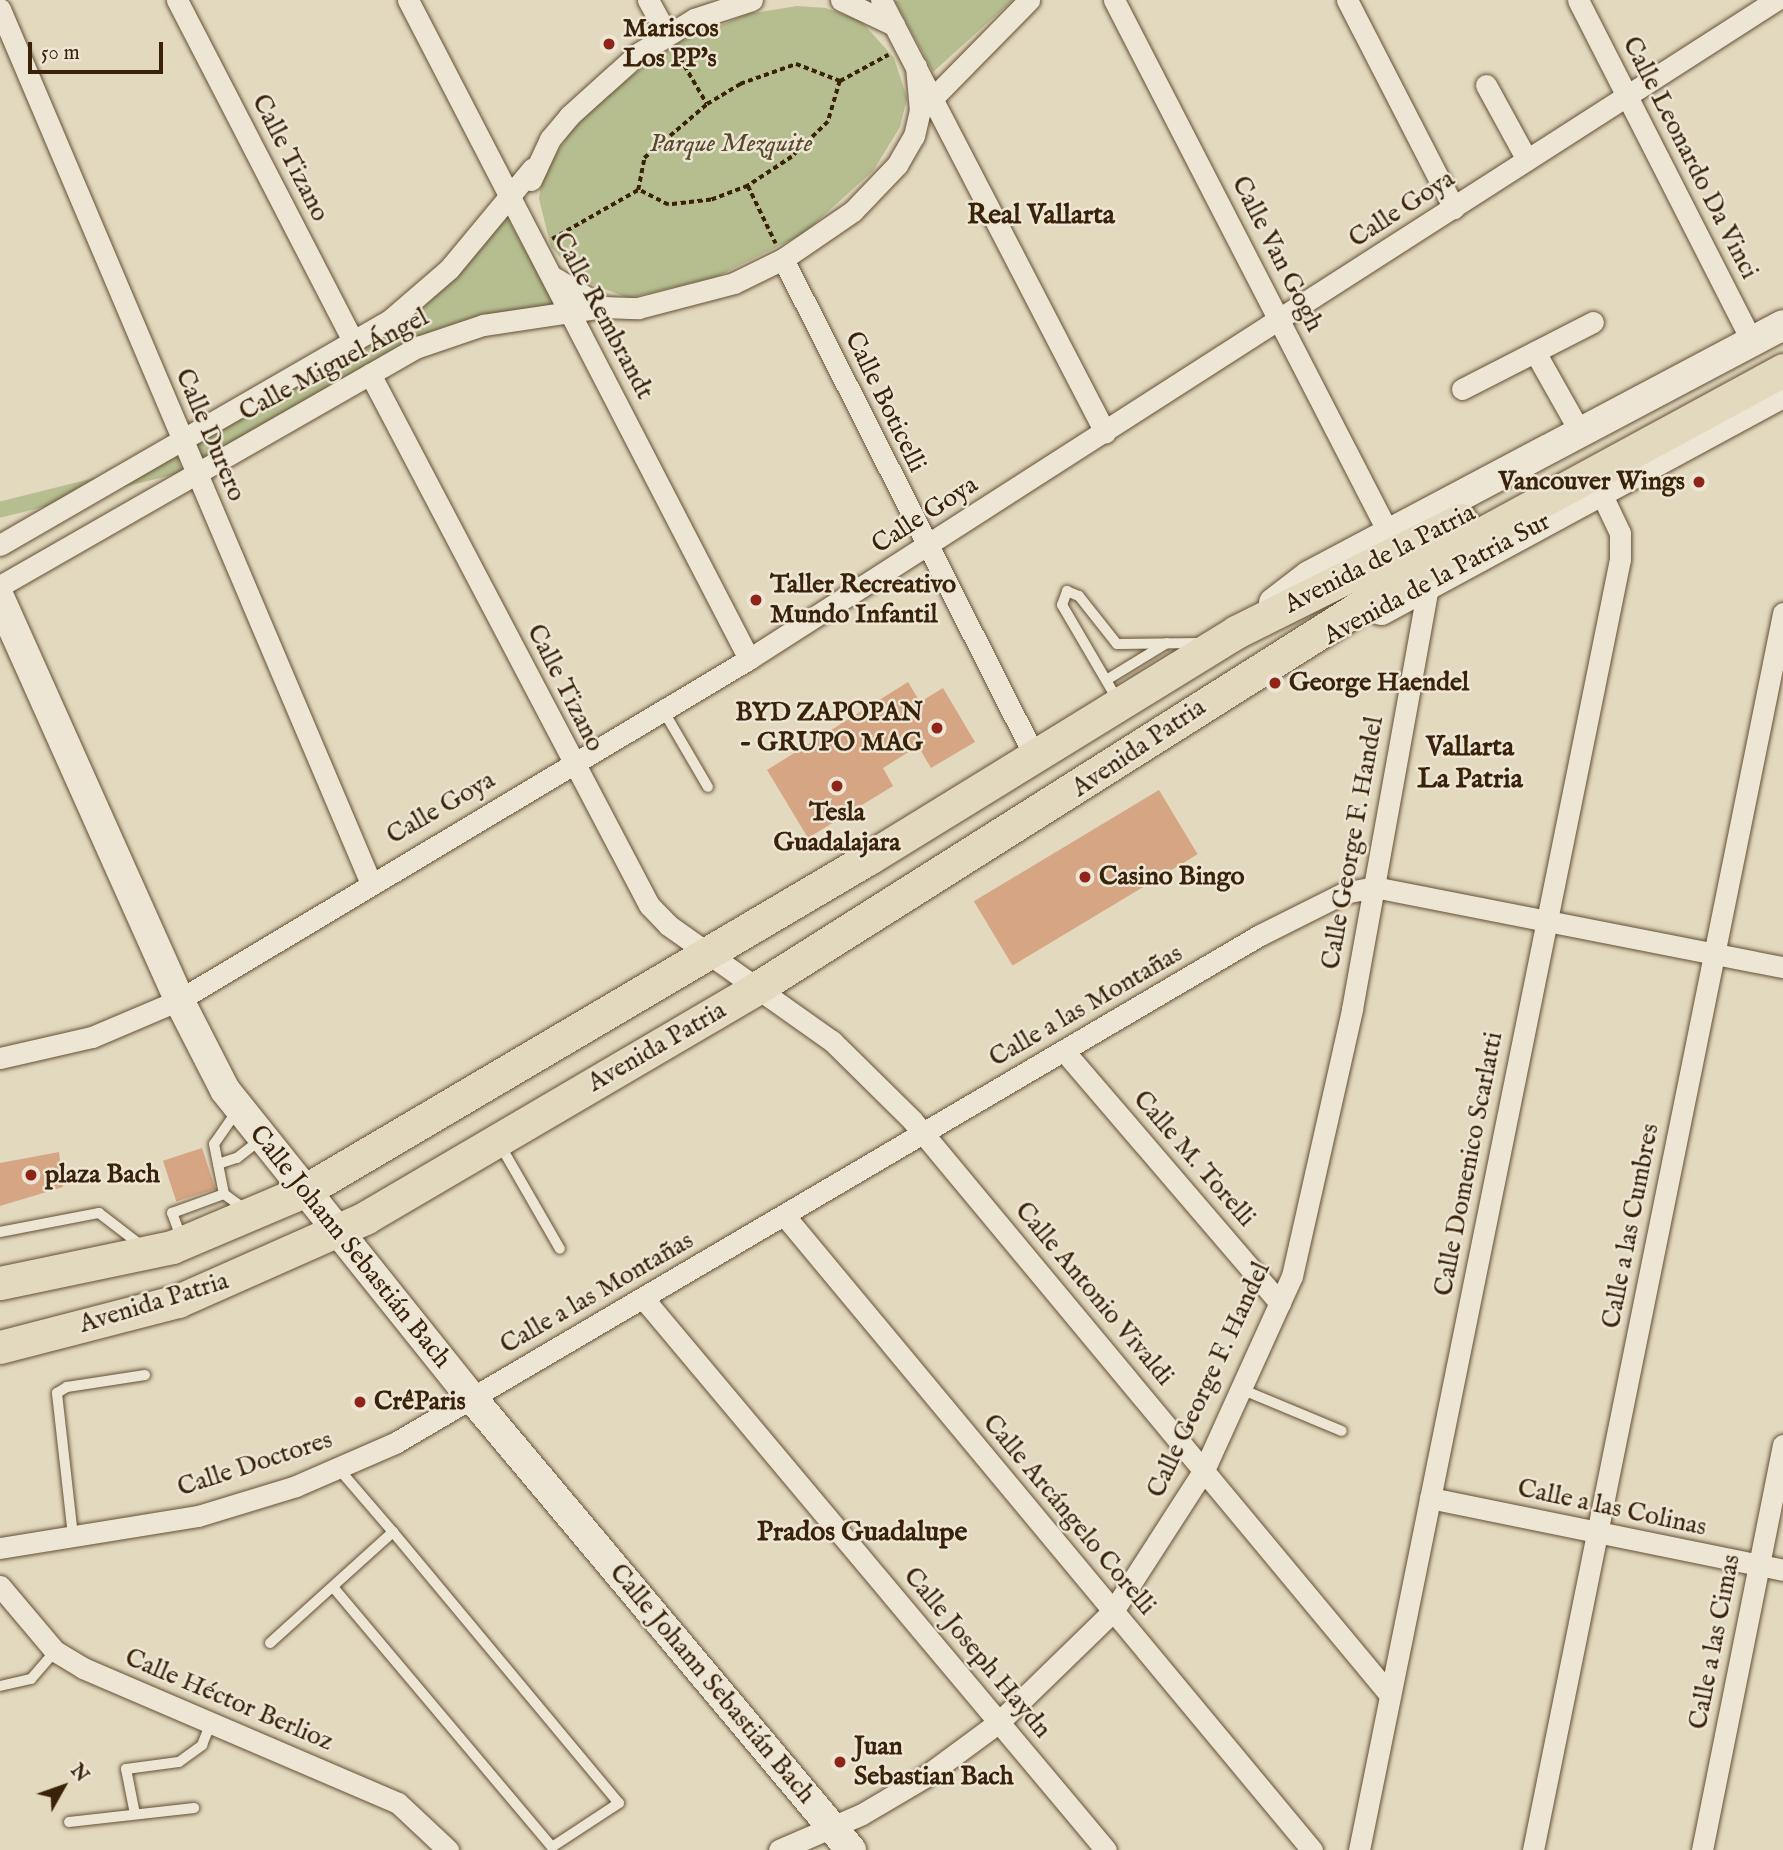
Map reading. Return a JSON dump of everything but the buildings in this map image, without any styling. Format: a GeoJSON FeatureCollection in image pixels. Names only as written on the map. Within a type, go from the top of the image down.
{"type":"FeatureCollection","features":[{"type":"Feature","properties":{"kind":"main road","name":"Avenida de la Patria"},"geometry":{"type":"LineString","coordinates":[[1226,638],[1426,539],[1767,344]]}},
{"type":"Feature","properties":{"kind":"main road","name":"Avenida de la Patria"},"geometry":{"type":"LineString","coordinates":[[1273,659],[1439,557],[1783,389]]}},
{"type":"Feature","properties":{"kind":"main road","name":"Avenida Patria"},"geometry":{"type":"LineString","coordinates":[[0,1283],[183,1243],[254,1215],[306,1190],[708,953],[1034,755],[1113,691],[1226,638]]}},
{"type":"Feature","properties":{"kind":"main road","name":"Avenida Patria"},"geometry":{"type":"LineString","coordinates":[[0,1347],[178,1301],[340,1232],[757,988],[1062,799],[1273,659]]}},
{"type":"Feature","properties":{"kind":"street"},"geometry":{"type":"LineString","coordinates":[[0,10],[16,0]]}},
{"type":"Feature","properties":{"kind":"street","name":"Calle Tizano"},"geometry":{"type":"LineString","coordinates":[[177,0],[354,343]]}},
{"type":"Feature","properties":{"kind":"street","name":"Calle Rembrandt"},"geometry":{"type":"LineString","coordinates":[[408,0],[749,659]]}},
{"type":"Feature","properties":{"kind":"street"},"geometry":{"type":"LineString","coordinates":[[648,0],[666,33]]}},
{"type":"Feature","properties":{"kind":"street","name":"Calle Miguel Ángel"},"geometry":{"type":"LineString","coordinates":[[0,545],[354,343],[449,269],[510,199],[569,116],[666,33],[752,0]]}},
{"type":"Feature","properties":{"kind":"street"},"geometry":{"type":"LineString","coordinates":[[841,0],[894,25]]}},
{"type":"Feature","properties":{"kind":"street"},"geometry":{"type":"LineString","coordinates":[[881,0],[905,46]]}},
{"type":"Feature","properties":{"kind":"street","name":"Calle Miguel Ángel"},"geometry":{"type":"LineString","coordinates":[[0,586],[370,374],[448,335],[603,307],[671,303],[734,284],[783,259],[853,211],[875,189],[914,136],[927,104],[1029,0]]}},
{"type":"Feature","properties":{"kind":"street","name":"Calle Van Gogh"},"geometry":{"type":"LineString","coordinates":[[1114,0],[1389,534]]}},
{"type":"Feature","properties":{"kind":"street"},"geometry":{"type":"LineString","coordinates":[[1348,0],[1454,208]]}},
{"type":"Feature","properties":{"kind":"street","name":"Calle Leonardo Da Vinci"},"geometry":{"type":"LineString","coordinates":[[1578,0],[1626,95],[1767,344]]}},
{"type":"Feature","properties":{"kind":"street","name":"Calle Goya"},"geometry":{"type":"LineString","coordinates":[[0,1058],[92,1037],[179,1000],[370,881],[749,659],[926,548],[1776,0]]}},
{"type":"Feature","properties":{"kind":"street","name":"Calle Durero"},"geometry":{"type":"LineString","coordinates":[[0,10],[370,881]]}},
{"type":"Feature","properties":{"kind":"street","name":"Calle Miguel Ángel"},"geometry":{"type":"LineString","coordinates":[[905,46],[916,66],[927,104]]}},
{"type":"Feature","properties":{"kind":"street"},"geometry":{"type":"LineString","coordinates":[[1486,85],[1527,160]]}},
{"type":"Feature","properties":{"kind":"street"},"geometry":{"type":"LineString","coordinates":[[927,104],[1105,432]]}},
{"type":"Feature","properties":{"kind":"street","name":"Calle Miguel Ángel"},"geometry":{"type":"LineString","coordinates":[[523,225],[533,168]]}},
{"type":"Feature","properties":{"kind":"street","name":"Calle Boticelli"},"geometry":{"type":"LineString","coordinates":[[783,259],[926,548],[1034,755]]}},
{"type":"Feature","properties":{"kind":"street"},"geometry":{"type":"LineString","coordinates":[[551,276],[603,307]]}},
{"type":"Feature","properties":{"kind":"street"},"geometry":{"type":"LineString","coordinates":[[1462,389],[1593,322]]}},
{"type":"Feature","properties":{"kind":"street"},"geometry":{"type":"LineString","coordinates":[[1226,638],[1309,576],[1580,432],[1767,344],[1783,325]]}},
{"type":"Feature","properties":{"kind":"street"},"geometry":{"type":"LineString","coordinates":[[1535,352],[1580,432]]}},
{"type":"Feature","properties":{"kind":"street","name":"Calle Tizano"},"geometry":{"type":"LineString","coordinates":[[370,374],[572,763],[649,905],[708,953],[757,988]]}},
{"type":"Feature","properties":{"kind":"street","name":"Avenida de la Patria Sur"},"geometry":{"type":"LineString","coordinates":[[1273,659],[1327,639],[1601,493],[1783,389]]}},
{"type":"Feature","properties":{"kind":"street","name":"Calle Domenico Scarlatti"},"geometry":{"type":"LineString","coordinates":[[1359,1850],[1622,546],[1601,493]]}},
{"type":"Feature","properties":{"kind":"street","name":"Calle George F. Handel"},"geometry":{"type":"LineString","coordinates":[[779,1850],[842,1839],[999,1722],[1113,1611],[1204,1470],[1292,1276],[1374,887],[1428,585]]}},
{"type":"Feature","properties":{"kind":"street","name":"Calle Johann Sebastián Bach"},"geometry":{"type":"LineString","coordinates":[[0,599],[179,1000],[239,1108],[261,1139],[306,1190],[472,1398],[842,1839]]}},
{"type":"Feature","properties":{"kind":"street","name":"Calle a las Cumbres"},"geometry":{"type":"LineString","coordinates":[[1533,1850],[1783,613]]}},
{"type":"Feature","properties":{"kind":"street","name":"Calle a las Montañas"},"geometry":{"type":"LineString","coordinates":[[472,1398],[1319,903],[1374,887],[1783,967]]}},
{"type":"Feature","properties":{"kind":"street","name":"Calle Antonio Vivaldi"},"geometry":{"type":"LineString","coordinates":[[757,988],[832,1041],[924,1133],[1390,1695]]}},
{"type":"Feature","properties":{"kind":"street","name":"Calle M. Torelli"},"geometry":{"type":"LineString","coordinates":[[1064,1051],[1280,1303]]}},
{"type":"Feature","properties":{"kind":"street","name":"Calle Arcángelo Corelli"},"geometry":{"type":"LineString","coordinates":[[783,1215],[1312,1850]]}},
{"type":"Feature","properties":{"kind":"street","name":"Calle Joseph Haydn"},"geometry":{"type":"LineString","coordinates":[[643,1298],[1105,1850]]}},
{"type":"Feature","properties":{"kind":"street","name":"Calle Doctores"},"geometry":{"type":"LineString","coordinates":[[0,1548],[198,1516],[338,1468],[395,1443],[472,1398]]}},
{"type":"Feature","properties":{"kind":"street","name":"Calle a las Cimas"},"geometry":{"type":"LineString","coordinates":[[1702,1850],[1783,1446]]}},
{"type":"Feature","properties":{"kind":"street","name":"Calle a las Colinas"},"geometry":{"type":"LineString","coordinates":[[1430,1498],[1783,1570]]}},
{"type":"Feature","properties":{"kind":"street","name":"Calle Héctor Berlioz"},"geometry":{"type":"LineString","coordinates":[[0,1586],[54,1651],[211,1723],[398,1803],[448,1850]]}},
{"type":"Feature","properties":{"kind":"lane"},"geometry":{"type":"LineString","coordinates":[[1170,642],[1113,691],[1060,599],[1068,591],[1079,596],[1117,645],[1226,638]]}},
{"type":"Feature","properties":{"kind":"lane"},"geometry":{"type":"LineString","coordinates":[[663,710],[708,787]]}},
{"type":"Feature","properties":{"kind":"lane"},"geometry":{"type":"LineString","coordinates":[[239,1108],[215,1144],[225,1194],[254,1215]]}},
{"type":"Feature","properties":{"kind":"lane"},"geometry":{"type":"LineString","coordinates":[[218,1164],[237,1158],[261,1139]]}},
{"type":"Feature","properties":{"kind":"lane"},"geometry":{"type":"LineString","coordinates":[[498,1140],[560,1249]]}},
{"type":"Feature","properties":{"kind":"lane"},"geometry":{"type":"LineString","coordinates":[[183,1243],[172,1213],[225,1194]]}},
{"type":"Feature","properties":{"kind":"lane"},"geometry":{"type":"LineString","coordinates":[[0,1232],[99,1213],[150,1251]]}},
{"type":"Feature","properties":{"kind":"lane"},"geometry":{"type":"LineString","coordinates":[[73,1536],[57,1393],[67,1387],[145,1375]]}},
{"type":"Feature","properties":{"kind":"lane"},"geometry":{"type":"LineString","coordinates":[[1241,1389],[1342,1431]]}},
{"type":"Feature","properties":{"kind":"lane"},"geometry":{"type":"LineString","coordinates":[[333,1587],[552,1847],[619,1803],[338,1468]]}},
{"type":"Feature","properties":{"kind":"lane"},"geometry":{"type":"LineString","coordinates":[[270,1643],[393,1532]]}},
{"type":"Feature","properties":{"kind":"lane"},"geometry":{"type":"LineString","coordinates":[[0,1686],[31,1679],[54,1651]]}},
{"type":"Feature","properties":{"kind":"lane"},"geometry":{"type":"LineString","coordinates":[[135,1814],[126,1769],[179,1762],[202,1745],[211,1723]]}},
{"type":"Feature","properties":{"kind":"lane"},"geometry":{"type":"LineString","coordinates":[[69,1822],[194,1808]]}},
{"type":"Feature","properties":{"kind":"path"},"geometry":{"type":"LineString","coordinates":[[666,33],[707,104]]}},
{"type":"Feature","properties":{"kind":"path"},"geometry":{"type":"LineString","coordinates":[[638,190],[668,205],[711,200],[748,186],[792,157],[828,122],[840,81],[905,46]]}},
{"type":"Feature","properties":{"kind":"path"},"geometry":{"type":"LineString","coordinates":[[536,249],[638,190],[644,158],[707,104],[740,84],[796,64],[840,81]]}},
{"type":"Feature","properties":{"kind":"path"},"geometry":{"type":"LineString","coordinates":[[748,186],[783,259]]}},
{"type":"Feature","properties":{"kind":"green space"},"geometry":{"type":"Polygon","coordinates":[[[1013,0],[933,72],[895,1],[1013,0]]]}},
{"type":"Feature","properties":{"kind":"green space","name":"Parque Mezquite"},"geometry":{"type":"Polygon","coordinates":[[[797,6],[826,8],[861,21],[894,58],[907,98],[900,127],[873,171],[803,234],[716,277],[628,298],[579,279],[551,247],[539,199],[542,176],[571,131],[611,91],[676,44],[748,14],[797,6]]]}},
{"type":"Feature","properties":{"kind":"green space"},"geometry":{"type":"Polygon","coordinates":[[[507,217],[556,306],[474,317],[432,331],[200,463],[193,445],[420,311],[507,217]]]}},
{"type":"Feature","properties":{"kind":"green space"},"geometry":{"type":"Polygon","coordinates":[[[178,457],[182,473],[0,518],[0,501],[178,457]]]}},
{"type":"Feature","properties":{"kind":"place","name":"Mariscos Los PP's"},"geometry":{"type":"Point","coordinates":[609,44]}},
{"type":"Feature","properties":{"kind":"place","name":"Vancouver Wings"},"geometry":{"type":"Point","coordinates":[1699,482]}},
{"type":"Feature","properties":{"kind":"place","name":"Taller Recreativo Mundo Infantil"},"geometry":{"type":"Point","coordinates":[756,600]}},
{"type":"Feature","properties":{"kind":"place","name":"George Haendel"},"geometry":{"type":"Point","coordinates":[1275,683]}},
{"type":"Feature","properties":{"kind":"place","name":"BYD ZAPOPAN - GRUPO MAG"},"geometry":{"type":"Point","coordinates":[937,728]}},
{"type":"Feature","properties":{"kind":"place","name":"Tesla Guadalajara"},"geometry":{"type":"Point","coordinates":[837,786]}},
{"type":"Feature","properties":{"kind":"place","name":"Casino Bingo"},"geometry":{"type":"Point","coordinates":[1085,877]}},
{"type":"Feature","properties":{"kind":"place","name":"plaza Bach"},"geometry":{"type":"Point","coordinates":[31,1175]}},
{"type":"Feature","properties":{"kind":"place","name":"CrêParis"},"geometry":{"type":"Point","coordinates":[360,1402]}},
{"type":"Feature","properties":{"kind":"place","name":"Juan Sebastian Bach"},"geometry":{"type":"Point","coordinates":[840,1762]}},
{"type":"Feature","properties":{"kind":"district","name":"Real Vallarta"},"geometry":{"type":"Point","coordinates":[1041,216]}},
{"type":"Feature","properties":{"kind":"district","name":"Vallarta La Patria"},"geometry":{"type":"Point","coordinates":[1470,764]}},
{"type":"Feature","properties":{"kind":"district","name":"Prados Guadalupe"},"geometry":{"type":"Point","coordinates":[862,1533]}}]}
